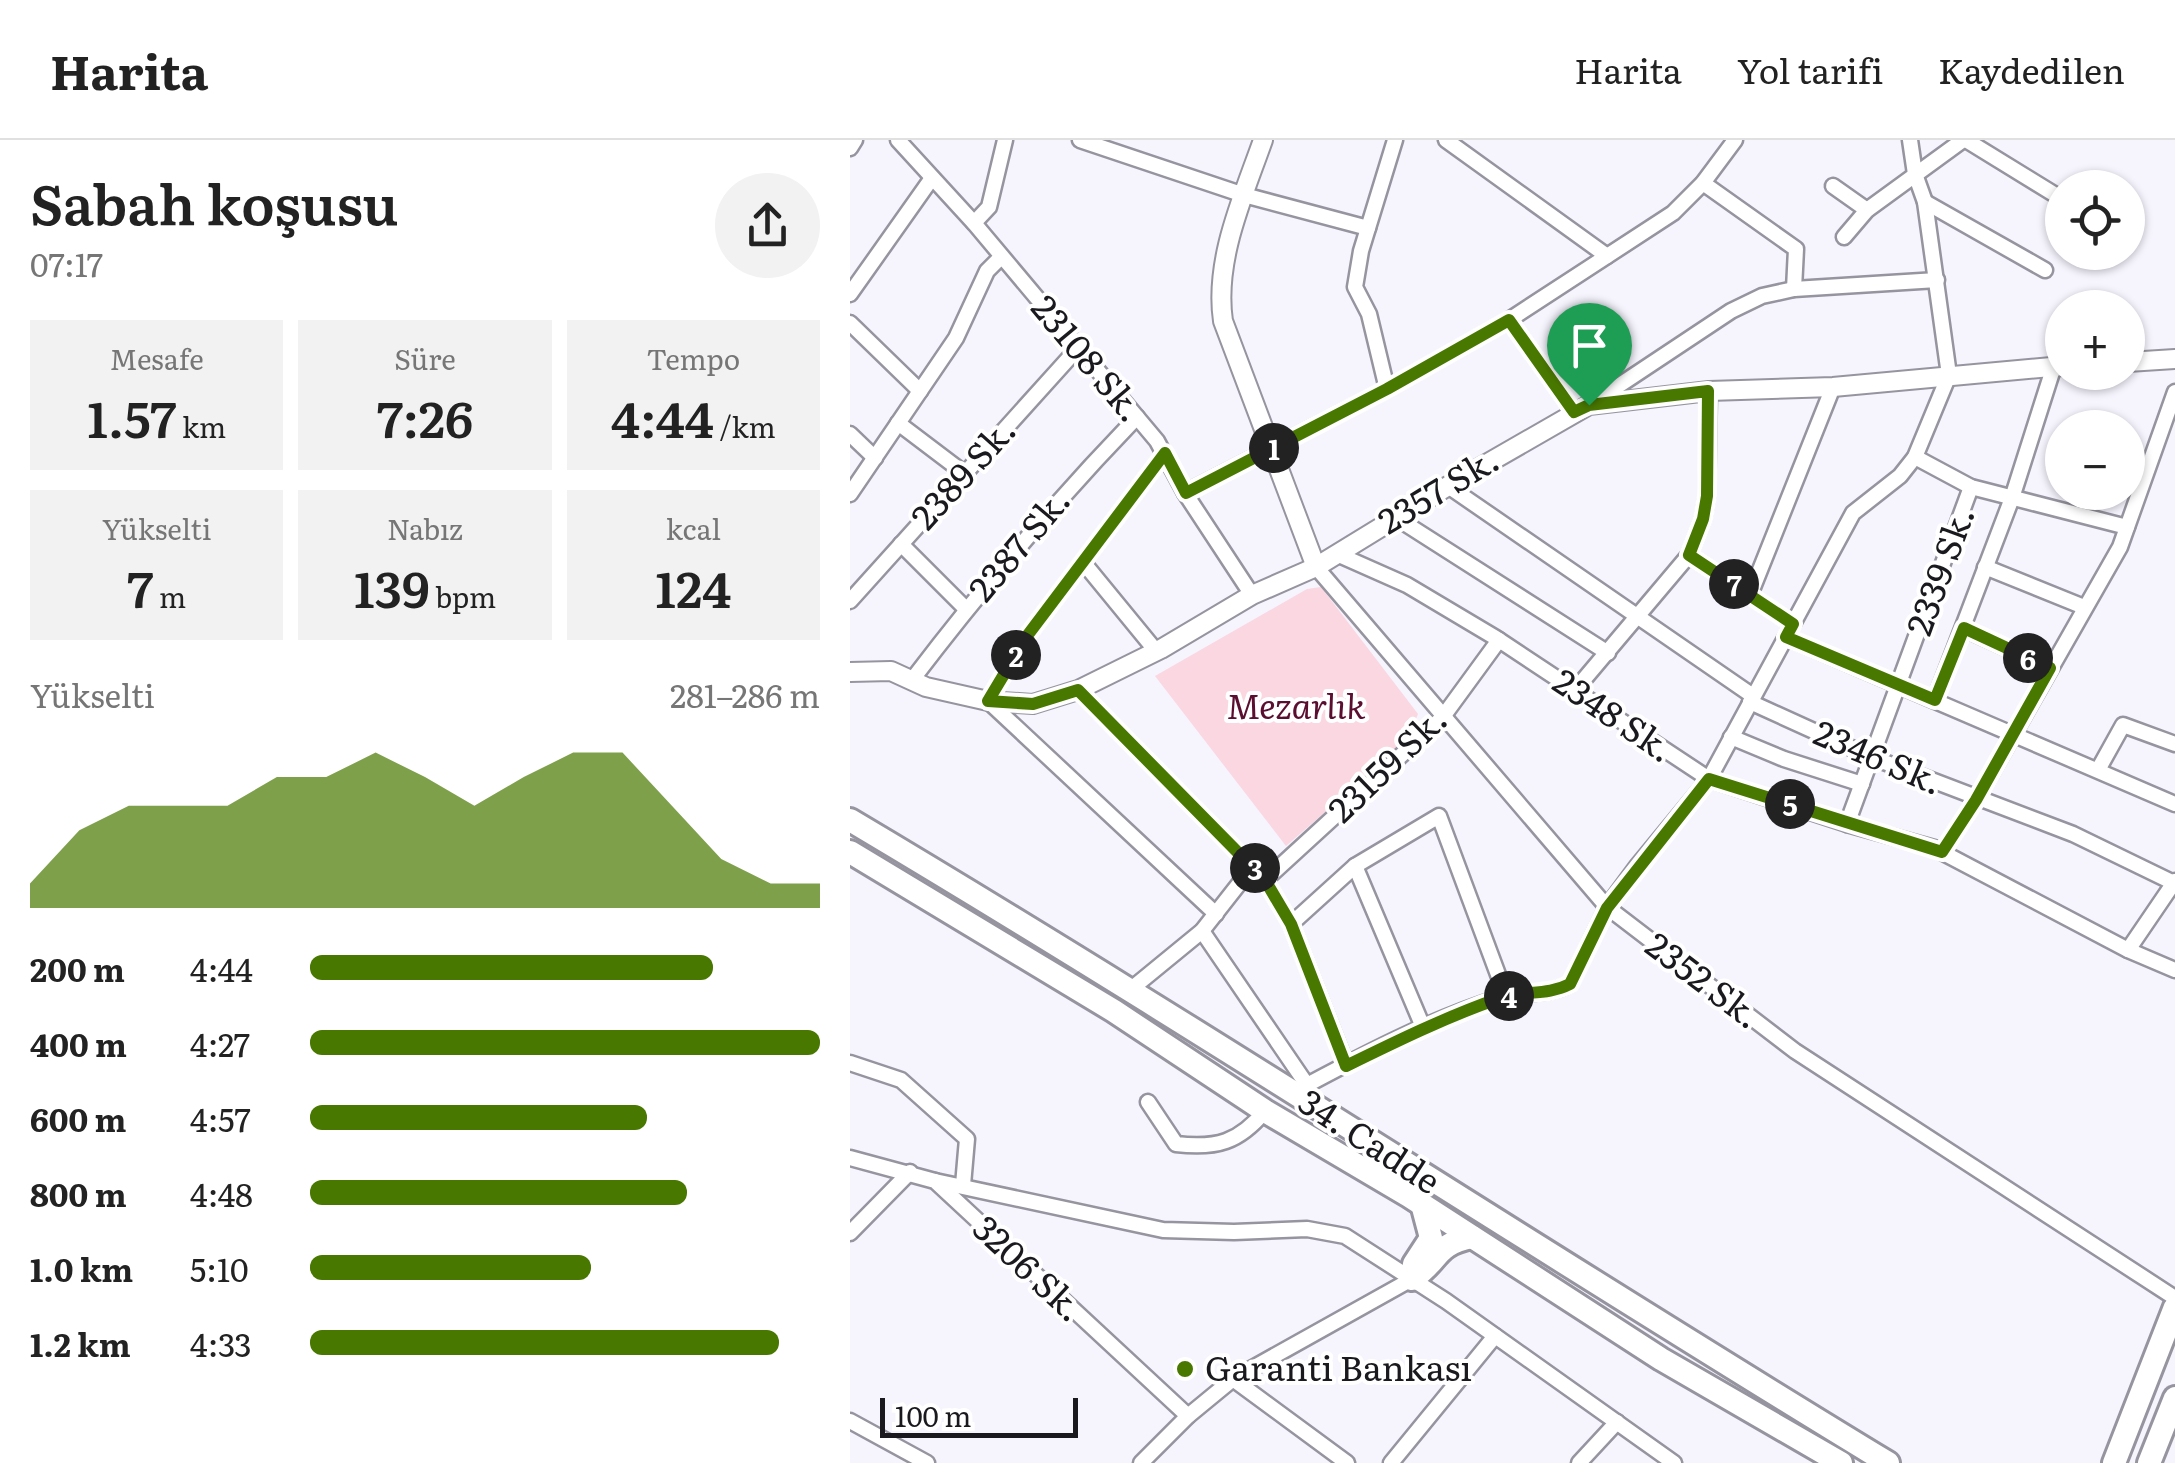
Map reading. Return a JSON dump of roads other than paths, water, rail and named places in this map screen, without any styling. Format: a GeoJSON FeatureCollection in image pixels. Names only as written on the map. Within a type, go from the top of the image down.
{"type":"FeatureCollection","features":[{"type":"Feature","properties":{"kind":"main road","name":"34. Cadde"},"geometry":{"type":"LineString","coordinates":[[850,820],[1300,1089],[1888,1463]]}},
{"type":"Feature","properties":{"kind":"main road","name":"34. Cadde"},"geometry":{"type":"LineString","coordinates":[[850,852],[1114,1011],[1265,1111],[1422,1204],[1660,1359],[1840,1463]]}},
{"type":"Feature","properties":{"kind":"main road"},"geometry":{"type":"LineString","coordinates":[[1422,1204],[1437,1242]]}},
{"type":"Feature","properties":{"kind":"main road"},"geometry":{"type":"LineString","coordinates":[[1412,1280],[1414,1264],[1437,1242],[1472,1237]]}},
{"type":"Feature","properties":{"kind":"main road"},"geometry":{"type":"LineString","coordinates":[[2114,1463],[2175,1308]]}},
{"type":"Feature","properties":{"kind":"main road"},"geometry":{"type":"LineString","coordinates":[[2149,1463],[2175,1398]]}},
{"type":"Feature","properties":{"kind":"street"},"geometry":{"type":"LineString","coordinates":[[850,148],[854,140]]}},
{"type":"Feature","properties":{"kind":"street","name":"23108 Sk."},"geometry":{"type":"LineString","coordinates":[[898,140],[974,223],[1137,417],[1165,453],[1186,493],[1252,594]]}},
{"type":"Feature","properties":{"kind":"street"},"geometry":{"type":"LineString","coordinates":[[974,223],[989,207],[1005,140]]}},
{"type":"Feature","properties":{"kind":"street"},"geometry":{"type":"LineString","coordinates":[[1080,140],[1244,195],[1368,228]]}},
{"type":"Feature","properties":{"kind":"street"},"geometry":{"type":"LineString","coordinates":[[1262,140],[1218,292],[1222,321],[1316,567]]}},
{"type":"Feature","properties":{"kind":"street"},"geometry":{"type":"LineString","coordinates":[[1387,389],[1369,314],[1354,287],[1395,140]]}},
{"type":"Feature","properties":{"kind":"street"},"geometry":{"type":"LineString","coordinates":[[1446,140],[1465,145],[1606,256]]}},
{"type":"Feature","properties":{"kind":"street"},"geometry":{"type":"LineString","coordinates":[[1186,493],[1387,389],[1509,320],[1673,214],[1735,140]]}},
{"type":"Feature","properties":{"kind":"street"},"geometry":{"type":"LineString","coordinates":[[1202,931],[1300,1089],[1423,1028],[1506,996],[1557,991],[1570,984],[1607,908],[1709,779],[1853,512],[1900,476],[1915,457],[1949,375],[1925,202],[1915,174],[1910,140]]}},
{"type":"Feature","properties":{"kind":"street"},"geometry":{"type":"LineString","coordinates":[[1844,238],[1867,210],[1965,140],[2045,189]]}},
{"type":"Feature","properties":{"kind":"street"},"geometry":{"type":"LineString","coordinates":[[850,294],[932,178]]}},
{"type":"Feature","properties":{"kind":"street"},"geometry":{"type":"LineString","coordinates":[[1703,182],[1796,248],[1794,289]]}},
{"type":"Feature","properties":{"kind":"street"},"geometry":{"type":"LineString","coordinates":[[1833,186],[1867,210]]}},
{"type":"Feature","properties":{"kind":"street"},"geometry":{"type":"LineString","coordinates":[[1925,202],[2045,269]]}},
{"type":"Feature","properties":{"kind":"street"},"geometry":{"type":"LineString","coordinates":[[850,494],[956,338],[987,271],[1001,258]]}},
{"type":"Feature","properties":{"kind":"street"},"geometry":{"type":"LineString","coordinates":[[1509,320],[1581,408],[1731,311],[1762,296],[1794,289],[1937,280]]}},
{"type":"Feature","properties":{"kind":"street"},"geometry":{"type":"LineString","coordinates":[[850,323],[920,391]]}},
{"type":"Feature","properties":{"kind":"street","name":"2389 Sk."},"geometry":{"type":"LineString","coordinates":[[850,601],[1078,348]]}},
{"type":"Feature","properties":{"kind":"street"},"geometry":{"type":"LineString","coordinates":[[2145,361],[2175,359]]}},
{"type":"Feature","properties":{"kind":"street","name":"2357 Sk."},"geometry":{"type":"LineString","coordinates":[[850,672],[892,671],[926,687],[988,701],[1033,704],[1078,690],[1156,651],[1252,594],[1316,567],[1581,408],[1708,391],[1834,387],[2045,367]]}},
{"type":"Feature","properties":{"kind":"street"},"geometry":{"type":"LineString","coordinates":[[1750,594],[1834,387]]}},
{"type":"Feature","properties":{"kind":"street"},"geometry":{"type":"LineString","coordinates":[[1935,700],[2050,390]]}},
{"type":"Feature","properties":{"kind":"street"},"geometry":{"type":"LineString","coordinates":[[1575,690],[1689,555],[1707,496],[1708,391]]}},
{"type":"Feature","properties":{"kind":"street"},"geometry":{"type":"LineString","coordinates":[[1942,852],[1976,800],[2120,546],[2175,392]]}},
{"type":"Feature","properties":{"kind":"street","name":"2387 Sk."},"geometry":{"type":"LineString","coordinates":[[912,680],[966,608],[1060,497],[1137,417]]}},
{"type":"Feature","properties":{"kind":"street"},"geometry":{"type":"LineString","coordinates":[[898,423],[964,473]]}},
{"type":"Feature","properties":{"kind":"street"},"geometry":{"type":"LineString","coordinates":[[850,434],[874,458]]}},
{"type":"Feature","properties":{"kind":"street"},"geometry":{"type":"LineString","coordinates":[[1165,453],[1027,636],[988,701],[1216,914]]}},
{"type":"Feature","properties":{"kind":"street"},"geometry":{"type":"LineString","coordinates":[[1915,457],[1971,487],[2126,527]]}},
{"type":"Feature","properties":{"kind":"street","name":"2346 Sk."},"geometry":{"type":"LineString","coordinates":[[1448,486],[1751,699],[1871,757],[2073,834],[2174,882]]}},
{"type":"Feature","properties":{"kind":"street","name":"2339 Sk."},"geometry":{"type":"LineString","coordinates":[[1848,824],[1971,487]]}},
{"type":"Feature","properties":{"kind":"street"},"geometry":{"type":"LineString","coordinates":[[1395,517],[1608,653]]}},
{"type":"Feature","properties":{"kind":"street"},"geometry":{"type":"LineString","coordinates":[[902,544],[966,608]]}},
{"type":"Feature","properties":{"kind":"street","name":"2348 Sk."},"geometry":{"type":"LineString","coordinates":[[1337,554],[1408,585],[1499,640],[1709,779],[1942,852],[2128,950],[2175,970]]}},
{"type":"Feature","properties":{"kind":"street"},"geometry":{"type":"LineString","coordinates":[[1689,555],[1750,594],[1790,631],[1900,687],[2175,804]]}},
{"type":"Feature","properties":{"kind":"street"},"geometry":{"type":"LineString","coordinates":[[1083,562],[1156,651]]}},
{"type":"Feature","properties":{"kind":"street","name":"2352 Sk."},"geometry":{"type":"LineString","coordinates":[[1316,567],[1607,908],[1794,1051],[2175,1298]]}},
{"type":"Feature","properties":{"kind":"street"},"geometry":{"type":"LineString","coordinates":[[1986,567],[2084,607]]}},
{"type":"Feature","properties":{"kind":"street"},"geometry":{"type":"LineString","coordinates":[[1964,628],[2050,668]]}},
{"type":"Feature","properties":{"kind":"street","name":"23159 Sk."},"geometry":{"type":"LineString","coordinates":[[1265,880],[1442,718],[1499,640]]}},
{"type":"Feature","properties":{"kind":"street"},"geometry":{"type":"LineString","coordinates":[[1078,690],[1265,880],[1291,924],[1346,1066]]}},
{"type":"Feature","properties":{"kind":"street"},"geometry":{"type":"LineString","coordinates":[[2098,770],[2123,725],[2175,744]]}},
{"type":"Feature","properties":{"kind":"street"},"geometry":{"type":"LineString","coordinates":[[1731,738],[1784,760],[1862,784]]}},
{"type":"Feature","properties":{"kind":"street"},"geometry":{"type":"LineString","coordinates":[[1291,924],[1355,866],[1439,816],[1506,996]]}},
{"type":"Feature","properties":{"kind":"street"},"geometry":{"type":"LineString","coordinates":[[1130,990],[1202,931],[1254,866]]}},
{"type":"Feature","properties":{"kind":"street"},"geometry":{"type":"LineString","coordinates":[[1355,866],[1423,1028]]}},
{"type":"Feature","properties":{"kind":"street"},"geometry":{"type":"LineString","coordinates":[[2128,950],[2174,882]]}},
{"type":"Feature","properties":{"kind":"street"},"geometry":{"type":"LineString","coordinates":[[850,1063],[901,1080],[967,1139],[963,1185]]}},
{"type":"Feature","properties":{"kind":"street"},"geometry":{"type":"LineString","coordinates":[[1148,1102],[1176,1144],[1197,1146],[1221,1144],[1248,1132],[1265,1111]]}},
{"type":"Feature","properties":{"kind":"street","name":"3206 Sk."},"geometry":{"type":"LineString","coordinates":[[850,1158],[935,1181],[1188,1416]]}},
{"type":"Feature","properties":{"kind":"street"},"geometry":{"type":"LineString","coordinates":[[850,1233],[910,1172]]}},
{"type":"Feature","properties":{"kind":"street"},"geometry":{"type":"LineString","coordinates":[[935,1181],[1162,1230],[1307,1228],[1346,1236],[1674,1463]]}},
{"type":"Feature","properties":{"kind":"street"},"geometry":{"type":"LineString","coordinates":[[1145,1462],[1188,1416],[1233,1379],[1412,1280]]}},
{"type":"Feature","properties":{"kind":"street"},"geometry":{"type":"LineString","coordinates":[[1390,1463],[1495,1336]]}},
{"type":"Feature","properties":{"kind":"street"},"geometry":{"type":"LineString","coordinates":[[1233,1379],[1348,1463]]}},
{"type":"Feature","properties":{"kind":"street"},"geometry":{"type":"LineString","coordinates":[[850,1421],[927,1463]]}},
{"type":"Feature","properties":{"kind":"street"},"geometry":{"type":"LineString","coordinates":[[1579,1463],[1617,1422]]}},
{"type":"Feature","properties":{"kind":"place","name":"Garanti Bankası"},"geometry":{"type":"Point","coordinates":[1185,1369]}},
{"type":"Feature","properties":{"kind":"park label","name":"Mezarlık"},"geometry":{"type":"Point","coordinates":[1296,707]}}]}
